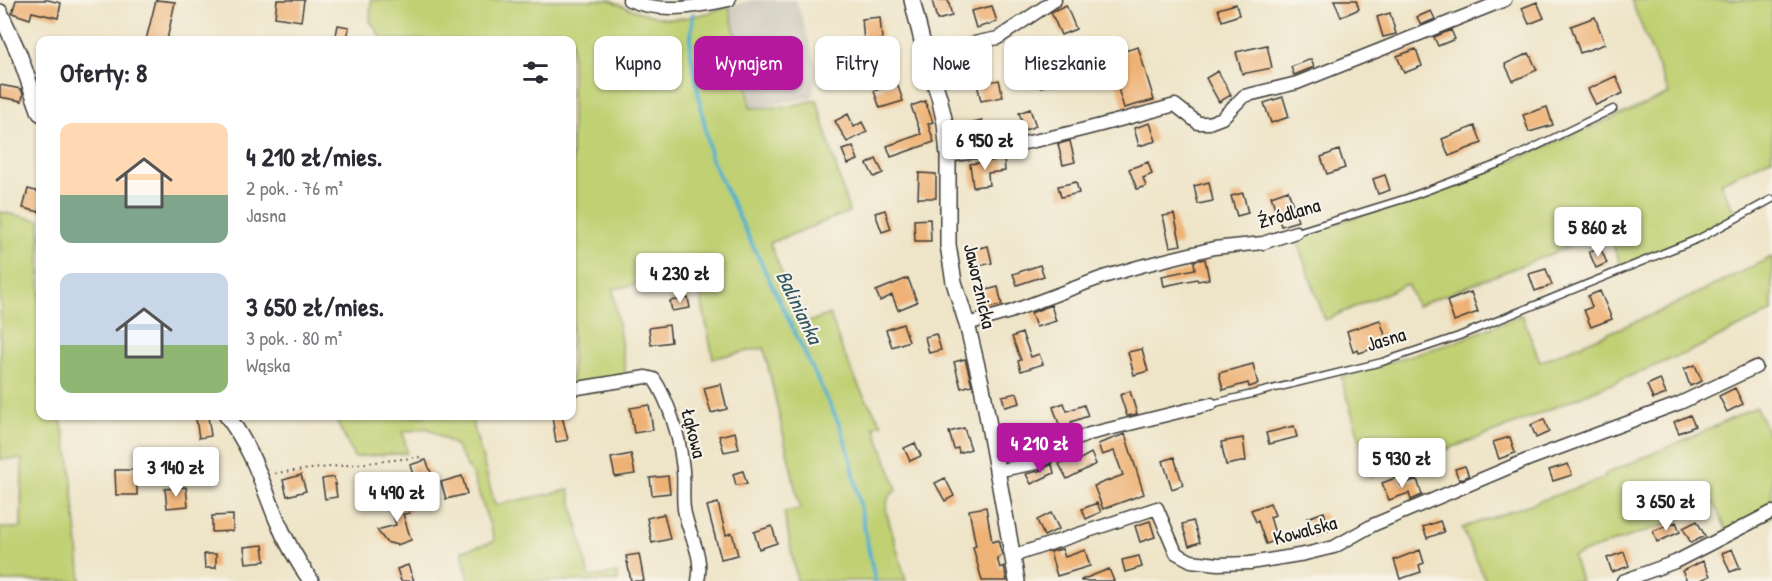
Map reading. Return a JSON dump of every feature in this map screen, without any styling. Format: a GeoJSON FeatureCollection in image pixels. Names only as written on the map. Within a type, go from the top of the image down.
{"type":"FeatureCollection","features":[{"type":"Feature","properties":{"kind":"street"},"geometry":{"type":"LineString","coordinates":[[629,0],[647,7],[694,7],[729,0]]}},
{"type":"Feature","properties":{"kind":"street","name":"Jaworznicka"},"geometry":{"type":"LineString","coordinates":[[912,0],[921,36]]}},
{"type":"Feature","properties":{"kind":"street"},"geometry":{"type":"LineString","coordinates":[[992,39],[998,38],[1055,0]]}},
{"type":"Feature","properties":{"kind":"street"},"geometry":{"type":"LineString","coordinates":[[948,156],[1043,140],[1175,105],[1198,123],[1209,123],[1222,118],[1244,96],[1297,83],[1505,0]]}},
{"type":"Feature","properties":{"kind":"street"},"geometry":{"type":"LineString","coordinates":[[0,12],[19,54],[36,101]]}},
{"type":"Feature","properties":{"kind":"street","name":"Jaworznicka"},"geometry":{"type":"LineString","coordinates":[[937,90],[948,156],[948,245],[954,282],[982,387],[1017,581]]}},
{"type":"Feature","properties":{"kind":"street","name":"Źródlana"},"geometry":{"type":"LineString","coordinates":[[967,324],[1010,312],[1103,277],[1141,266],[1214,248],[1263,243],[1296,232]]}},
{"type":"Feature","properties":{"kind":"street","name":"Kowalska"},"geometry":{"type":"LineString","coordinates":[[1013,556],[1157,508],[1176,553],[1191,561],[1218,564],[1250,563],[1334,547],[1373,525],[1527,460],[1680,403],[1756,367]]}},
{"type":"Feature","properties":{"kind":"street","name":"Łąkowa"},"geometry":{"type":"LineString","coordinates":[[576,388],[646,377],[654,379],[660,388],[683,464],[684,510],[699,563],[698,581]]}},
{"type":"Feature","properties":{"kind":"street","name":"Jasna"},"geometry":{"type":"LineString","coordinates":[[996,471],[1037,463],[1089,434],[1211,404]]}},
{"type":"Feature","properties":{"kind":"street"},"geometry":{"type":"LineString","coordinates":[[230,420],[250,451],[289,547],[311,581]]}},
{"type":"Feature","properties":{"kind":"street"},"geometry":{"type":"LineString","coordinates":[[1623,581],[1675,562],[1772,512]]}},
{"type":"Feature","properties":{"kind":"lane","name":"Źródlana"},"geometry":{"type":"LineString","coordinates":[[1296,232],[1407,198],[1506,161],[1613,109]]}},
{"type":"Feature","properties":{"kind":"lane","name":"Jasna"},"geometry":{"type":"LineString","coordinates":[[1211,404],[1372,364],[1459,336],[1700,238],[1772,200]]}},
{"type":"Feature","properties":{"kind":"path"},"geometry":{"type":"LineString","coordinates":[[260,475],[421,457]]}},
{"type":"Feature","properties":{"kind":"shaded area"},"geometry":{"type":"Polygon","coordinates":[[[751,0],[796,0],[815,60],[815,83],[812,97],[750,109],[748,90],[803,90],[803,36],[736,36],[729,7],[751,0]]]}},
{"type":"Feature","properties":{"kind":"green space"},"geometry":{"type":"Polygon","coordinates":[[[371,0],[611,0],[642,12],[674,19],[729,7],[736,36],[694,36],[694,90],[748,90],[750,108],[785,107],[817,100],[849,212],[770,243],[802,325],[830,314],[841,347],[862,393],[882,424],[874,426],[897,489],[888,498],[886,511],[906,581],[797,581],[784,512],[800,509],[764,348],[713,358],[696,273],[613,289],[626,376],[576,384],[576,36],[380,36],[370,21],[371,0]]]}},
{"type":"Feature","properties":{"kind":"green space"},"geometry":{"type":"Polygon","coordinates":[[[1631,0],[1772,0],[1772,158],[1720,183],[1736,215],[1697,235],[1622,267],[1607,232],[1417,306],[1407,284],[1325,320],[1295,236],[1410,200],[1507,163],[1669,94],[1631,0]]]}},
{"type":"Feature","properties":{"kind":"green space"},"geometry":{"type":"Polygon","coordinates":[[[0,212],[36,219],[36,420],[61,420],[70,460],[81,581],[0,581],[0,528],[21,528],[22,459],[0,459],[0,212]]]}},
{"type":"Feature","properties":{"kind":"green space"},"geometry":{"type":"Polygon","coordinates":[[[1772,257],[1772,311],[1693,350],[1497,431],[1371,477],[1341,377],[1455,342],[1522,315],[1540,362],[1663,310],[1772,257]]]}},
{"type":"Feature","properties":{"kind":"green space"},"geometry":{"type":"Polygon","coordinates":[[[1756,407],[1772,441],[1772,516],[1730,538],[1714,503],[1675,521],[1573,556],[1581,581],[1486,581],[1462,528],[1605,478],[1605,474],[1756,407]]]}},
{"type":"Feature","properties":{"kind":"green space"},"geometry":{"type":"Polygon","coordinates":[[[336,420],[472,420],[495,505],[569,490],[589,577],[617,573],[618,581],[469,581],[462,551],[495,541],[473,476],[455,445],[427,428],[403,432],[407,453],[354,457],[336,420]]]}},
{"type":"Feature","properties":{"kind":"building"},"geometry":{"type":"Polygon","coordinates":[[[16,0],[48,0],[61,3],[58,18],[32,12],[30,19],[12,13],[16,0]]]}},
{"type":"Feature","properties":{"kind":"building"},"geometry":{"type":"Polygon","coordinates":[[[156,0],[175,2],[168,36],[147,36],[156,0]]]}},
{"type":"Feature","properties":{"kind":"building"},"geometry":{"type":"Polygon","coordinates":[[[277,0],[304,0],[301,21],[275,17],[277,0]]]}},
{"type":"Feature","properties":{"kind":"building"},"geometry":{"type":"Polygon","coordinates":[[[932,0],[948,0],[952,16],[937,20],[932,0]]]}},
{"type":"Feature","properties":{"kind":"building"},"geometry":{"type":"Polygon","coordinates":[[[1334,0],[1356,0],[1359,9],[1341,17],[1334,0]]]}},
{"type":"Feature","properties":{"kind":"building"},"geometry":{"type":"Polygon","coordinates":[[[1537,2],[1544,18],[1529,24],[1522,8],[1537,2]]]}},
{"type":"Feature","properties":{"kind":"building"},"geometry":{"type":"Polygon","coordinates":[[[1236,4],[1239,15],[1222,21],[1218,9],[1236,4]]]}},
{"type":"Feature","properties":{"kind":"building"},"geometry":{"type":"Polygon","coordinates":[[[1066,5],[1076,29],[1061,35],[1051,12],[1066,5]]]}},
{"type":"Feature","properties":{"kind":"building"},"geometry":{"type":"Polygon","coordinates":[[[992,6],[997,22],[976,28],[971,11],[992,6]]]}},
{"type":"Feature","properties":{"kind":"building"},"geometry":{"type":"Polygon","coordinates":[[[1431,11],[1435,19],[1421,25],[1417,17],[1431,11]]]}},
{"type":"Feature","properties":{"kind":"building"},"geometry":{"type":"Polygon","coordinates":[[[1390,13],[1396,34],[1383,37],[1377,17],[1390,13]]]}},
{"type":"Feature","properties":{"kind":"building"},"geometry":{"type":"Polygon","coordinates":[[[880,17],[882,36],[863,36],[862,19],[880,17]]]}},
{"type":"Feature","properties":{"kind":"building"},"geometry":{"type":"Polygon","coordinates":[[[1595,17],[1605,44],[1580,53],[1571,26],[1595,17]]]}},
{"type":"Feature","properties":{"kind":"building"},"geometry":{"type":"Polygon","coordinates":[[[338,25],[349,27],[348,36],[336,36],[338,25]]]}},
{"type":"Feature","properties":{"kind":"building"},"geometry":{"type":"Polygon","coordinates":[[[1451,30],[1455,39],[1438,46],[1434,37],[1451,30]]]}},
{"type":"Feature","properties":{"kind":"building"},"geometry":{"type":"Polygon","coordinates":[[[1267,45],[1272,68],[1242,74],[1236,52],[1267,45]]]}},
{"type":"Feature","properties":{"kind":"building"},"geometry":{"type":"Polygon","coordinates":[[[1138,47],[1154,100],[1124,108],[1118,90],[1128,90],[1128,50],[1138,47]]]}},
{"type":"Feature","properties":{"kind":"building"},"geometry":{"type":"Polygon","coordinates":[[[1416,49],[1422,66],[1404,73],[1397,56],[1416,49]]]}},
{"type":"Feature","properties":{"kind":"building"},"geometry":{"type":"Polygon","coordinates":[[[1529,53],[1537,70],[1513,81],[1505,64],[1529,53]]]}},
{"type":"Feature","properties":{"kind":"building"},"geometry":{"type":"Polygon","coordinates":[[[1311,59],[1314,67],[1294,75],[1291,67],[1311,59]]]}},
{"type":"Feature","properties":{"kind":"building"},"geometry":{"type":"Polygon","coordinates":[[[1218,71],[1231,95],[1219,102],[1206,78],[1218,71]]]}},
{"type":"Feature","properties":{"kind":"building"},"geometry":{"type":"Polygon","coordinates":[[[1616,76],[1623,93],[1596,105],[1588,89],[1616,76]]]}},
{"type":"Feature","properties":{"kind":"building"},"geometry":{"type":"Polygon","coordinates":[[[999,80],[1003,97],[981,101],[978,90],[992,90],[992,81],[999,80]]]}},
{"type":"Feature","properties":{"kind":"building"},"geometry":{"type":"Polygon","coordinates":[[[0,85],[21,89],[22,101],[0,97],[0,85]]]}},
{"type":"Feature","properties":{"kind":"building"},"geometry":{"type":"Polygon","coordinates":[[[899,90],[903,101],[880,108],[874,91],[899,90]]]}},
{"type":"Feature","properties":{"kind":"building"},"geometry":{"type":"Polygon","coordinates":[[[1283,97],[1289,117],[1271,123],[1264,103],[1283,97]]]}},
{"type":"Feature","properties":{"kind":"building"},"geometry":{"type":"Polygon","coordinates":[[[925,101],[933,122],[928,124],[934,142],[891,157],[887,146],[921,134],[911,106],[925,101]]]}},
{"type":"Feature","properties":{"kind":"building"},"geometry":{"type":"Polygon","coordinates":[[[1547,107],[1553,125],[1529,132],[1523,115],[1547,107]]]}},
{"type":"Feature","properties":{"kind":"building"},"geometry":{"type":"Polygon","coordinates":[[[1030,109],[1036,126],[1025,130],[1019,113],[1030,109]]]}},
{"type":"Feature","properties":{"kind":"building"},"geometry":{"type":"Polygon","coordinates":[[[848,114],[854,127],[862,122],[867,132],[847,142],[835,121],[848,114]]]}},
{"type":"Feature","properties":{"kind":"building"},"geometry":{"type":"Polygon","coordinates":[[[982,121],[986,138],[965,143],[961,126],[982,121]]]}},
{"type":"Feature","properties":{"kind":"building"},"geometry":{"type":"Polygon","coordinates":[[[1150,123],[1156,141],[1139,146],[1134,128],[1150,123]]]}},
{"type":"Feature","properties":{"kind":"building"},"geometry":{"type":"Polygon","coordinates":[[[1475,126],[1482,143],[1449,156],[1442,139],[1475,126]]]}},
{"type":"Feature","properties":{"kind":"building"},"geometry":{"type":"Polygon","coordinates":[[[1070,141],[1075,162],[1063,165],[1058,144],[1070,141]]]}},
{"type":"Feature","properties":{"kind":"building"},"geometry":{"type":"Polygon","coordinates":[[[853,147],[858,160],[848,164],[842,150],[853,147]]]}},
{"type":"Feature","properties":{"kind":"building"},"geometry":{"type":"Polygon","coordinates":[[[1339,150],[1345,168],[1327,174],[1321,157],[1339,150]]]}},
{"type":"Feature","properties":{"kind":"building"},"geometry":{"type":"Polygon","coordinates":[[[876,159],[883,173],[874,177],[867,164],[876,159]]]}},
{"type":"Feature","properties":{"kind":"building"},"geometry":{"type":"Polygon","coordinates":[[[1004,159],[1005,171],[988,173],[989,185],[973,187],[970,164],[1004,159]]]}},
{"type":"Feature","properties":{"kind":"building"},"geometry":{"type":"Polygon","coordinates":[[[1148,162],[1152,174],[1143,178],[1146,186],[1137,189],[1129,169],[1148,162]]]}},
{"type":"Feature","properties":{"kind":"building"},"geometry":{"type":"Polygon","coordinates":[[[919,173],[936,174],[936,198],[918,198],[919,173]]]}},
{"type":"Feature","properties":{"kind":"building"},"geometry":{"type":"Polygon","coordinates":[[[1385,175],[1390,190],[1378,194],[1373,179],[1385,175]]]}},
{"type":"Feature","properties":{"kind":"building"},"geometry":{"type":"Polygon","coordinates":[[[1076,182],[1079,193],[1061,197],[1058,186],[1076,182]]]}},
{"type":"Feature","properties":{"kind":"building"},"geometry":{"type":"Polygon","coordinates":[[[1209,182],[1213,201],[1198,204],[1194,186],[1209,182]]]}},
{"type":"Feature","properties":{"kind":"building"},"geometry":{"type":"Polygon","coordinates":[[[28,189],[36,191],[36,211],[23,208],[28,189]]]}},
{"type":"Feature","properties":{"kind":"building"},"geometry":{"type":"Polygon","coordinates":[[[1288,190],[1298,221],[1281,226],[1271,196],[1288,190]]]}},
{"type":"Feature","properties":{"kind":"building"},"geometry":{"type":"Polygon","coordinates":[[[1243,193],[1248,213],[1237,216],[1231,196],[1243,193]]]}},
{"type":"Feature","properties":{"kind":"building"},"geometry":{"type":"Polygon","coordinates":[[[885,210],[891,229],[882,232],[875,213],[885,210]]]}},
{"type":"Feature","properties":{"kind":"building"},"geometry":{"type":"Polygon","coordinates":[[[1174,214],[1181,245],[1170,247],[1163,216],[1174,214]]]}},
{"type":"Feature","properties":{"kind":"building"},"geometry":{"type":"Polygon","coordinates":[[[930,219],[931,241],[915,241],[914,220],[930,219]]]}},
{"type":"Feature","properties":{"kind":"building"},"geometry":{"type":"Polygon","coordinates":[[[988,246],[992,263],[974,267],[970,250],[988,246]]]}},
{"type":"Feature","properties":{"kind":"building"},"geometry":{"type":"Polygon","coordinates":[[[1600,247],[1607,263],[1596,268],[1589,252],[1600,247]]]}},
{"type":"Feature","properties":{"kind":"building"},"geometry":{"type":"Polygon","coordinates":[[[1205,259],[1209,279],[1198,281],[1197,279],[1164,286],[1162,276],[1195,269],[1194,261],[1205,259]]]}},
{"type":"Feature","properties":{"kind":"building"},"geometry":{"type":"Polygon","coordinates":[[[1040,265],[1044,276],[1017,285],[1013,274],[1040,265]]]}},
{"type":"Feature","properties":{"kind":"building"},"geometry":{"type":"Polygon","coordinates":[[[1546,269],[1552,285],[1535,291],[1529,274],[1546,269]]]}},
{"type":"Feature","properties":{"kind":"building"},"geometry":{"type":"Polygon","coordinates":[[[908,278],[917,302],[898,310],[892,295],[880,301],[876,291],[908,278]]]}},
{"type":"Feature","properties":{"kind":"building"},"geometry":{"type":"Polygon","coordinates":[[[998,287],[1002,305],[983,309],[979,292],[998,287]]]}},
{"type":"Feature","properties":{"kind":"building"},"geometry":{"type":"Polygon","coordinates":[[[1600,291],[1612,319],[1591,327],[1584,310],[1592,307],[1588,296],[1600,291]]]}},
{"type":"Feature","properties":{"kind":"building"},"geometry":{"type":"Polygon","coordinates":[[[1471,292],[1478,312],[1454,321],[1447,301],[1471,292]]]}},
{"type":"Feature","properties":{"kind":"building"},"geometry":{"type":"Polygon","coordinates":[[[688,298],[690,308],[672,311],[670,301],[688,298]]]}},
{"type":"Feature","properties":{"kind":"building"},"geometry":{"type":"Polygon","coordinates":[[[1051,305],[1056,321],[1036,327],[1031,313],[1051,305]]]}},
{"type":"Feature","properties":{"kind":"building"},"geometry":{"type":"Polygon","coordinates":[[[1380,320],[1387,341],[1384,342],[1385,345],[1359,353],[1358,350],[1353,352],[1347,331],[1380,320]]]}},
{"type":"Feature","properties":{"kind":"building"},"geometry":{"type":"Polygon","coordinates":[[[903,324],[909,341],[892,347],[886,330],[903,324]]]}},
{"type":"Feature","properties":{"kind":"building"},"geometry":{"type":"Polygon","coordinates":[[[669,325],[671,342],[651,345],[649,328],[669,325]]]}},
{"type":"Feature","properties":{"kind":"building"},"geometry":{"type":"Polygon","coordinates":[[[1022,333],[1031,357],[1039,354],[1043,364],[1021,371],[1018,361],[1021,360],[1012,337],[1022,333]]]}},
{"type":"Feature","properties":{"kind":"building"},"geometry":{"type":"Polygon","coordinates":[[[936,334],[941,350],[929,353],[925,337],[936,334]]]}},
{"type":"Feature","properties":{"kind":"building"},"geometry":{"type":"Polygon","coordinates":[[[1142,349],[1148,371],[1134,375],[1128,352],[1142,349]]]}},
{"type":"Feature","properties":{"kind":"building"},"geometry":{"type":"Polygon","coordinates":[[[965,359],[972,385],[961,388],[954,362],[965,359]]]}},
{"type":"Feature","properties":{"kind":"building"},"geometry":{"type":"Polygon","coordinates":[[[1253,364],[1258,384],[1249,387],[1248,383],[1223,390],[1219,373],[1253,364]]]}},
{"type":"Feature","properties":{"kind":"building"},"geometry":{"type":"Polygon","coordinates":[[[1695,365],[1702,381],[1690,386],[1684,369],[1695,365]]]}},
{"type":"Feature","properties":{"kind":"building"},"geometry":{"type":"Polygon","coordinates":[[[1660,379],[1666,394],[1653,399],[1647,385],[1660,379]]]}},
{"type":"Feature","properties":{"kind":"building"},"geometry":{"type":"Polygon","coordinates":[[[721,384],[727,409],[711,413],[704,388],[721,384]]]}},
{"type":"Feature","properties":{"kind":"building"},"geometry":{"type":"Polygon","coordinates":[[[1735,388],[1743,404],[1727,412],[1719,396],[1735,388]]]}},
{"type":"Feature","properties":{"kind":"building"},"geometry":{"type":"Polygon","coordinates":[[[1130,391],[1137,414],[1127,416],[1120,395],[1130,391]]]}},
{"type":"Feature","properties":{"kind":"building"},"geometry":{"type":"Polygon","coordinates":[[[1017,393],[1020,403],[1005,407],[1002,396],[1017,393]]]}},
{"type":"Feature","properties":{"kind":"building"},"geometry":{"type":"Polygon","coordinates":[[[1064,403],[1067,411],[1084,405],[1088,416],[1071,422],[1074,431],[1063,435],[1053,407],[1064,403]]]}},
{"type":"Feature","properties":{"kind":"building"},"geometry":{"type":"Polygon","coordinates":[[[649,405],[653,430],[634,433],[630,408],[649,405]]]}},
{"type":"Feature","properties":{"kind":"building"},"geometry":{"type":"Polygon","coordinates":[[[1690,415],[1695,426],[1679,433],[1674,422],[1690,415]]]}},
{"type":"Feature","properties":{"kind":"building"},"geometry":{"type":"Polygon","coordinates":[[[1544,419],[1549,432],[1536,438],[1531,425],[1544,419]]]}},
{"type":"Feature","properties":{"kind":"building"},"geometry":{"type":"Polygon","coordinates":[[[196,420],[208,420],[211,436],[199,438],[196,420]]]}},
{"type":"Feature","properties":{"kind":"building"},"geometry":{"type":"Polygon","coordinates":[[[553,420],[563,420],[568,440],[556,442],[553,420]]]}},
{"type":"Feature","properties":{"kind":"building"},"geometry":{"type":"Polygon","coordinates":[[[1294,426],[1297,437],[1269,444],[1266,433],[1294,426]]]}},
{"type":"Feature","properties":{"kind":"building"},"geometry":{"type":"Polygon","coordinates":[[[964,428],[971,449],[959,453],[958,448],[954,449],[949,432],[964,428]]]}},
{"type":"Feature","properties":{"kind":"building"},"geometry":{"type":"Polygon","coordinates":[[[735,432],[739,449],[724,452],[719,436],[735,432]]]}},
{"type":"Feature","properties":{"kind":"building"},"geometry":{"type":"Polygon","coordinates":[[[1041,432],[1046,448],[1025,457],[1019,439],[1041,432]]]}},
{"type":"Feature","properties":{"kind":"building"},"geometry":{"type":"Polygon","coordinates":[[[1125,434],[1144,494],[1103,509],[1094,486],[1123,475],[1114,451],[1102,455],[1098,444],[1125,434]]]}},
{"type":"Feature","properties":{"kind":"building"},"geometry":{"type":"Polygon","coordinates":[[[1510,437],[1515,453],[1499,459],[1493,442],[1510,437]]]}},
{"type":"Feature","properties":{"kind":"building"},"geometry":{"type":"Polygon","coordinates":[[[1243,438],[1246,461],[1226,465],[1221,442],[1243,438]]]}},
{"type":"Feature","properties":{"kind":"building"},"geometry":{"type":"Polygon","coordinates":[[[915,443],[921,456],[910,461],[904,448],[915,443]]]}},
{"type":"Feature","properties":{"kind":"building"},"geometry":{"type":"Polygon","coordinates":[[[1091,453],[1096,464],[1067,479],[1059,464],[1074,456],[1077,461],[1091,453]]]}},
{"type":"Feature","properties":{"kind":"building"},"geometry":{"type":"Polygon","coordinates":[[[631,454],[635,474],[615,477],[611,458],[631,454]]]}},
{"type":"Feature","properties":{"kind":"building"},"geometry":{"type":"Polygon","coordinates":[[[1174,457],[1183,485],[1172,489],[1163,461],[1174,457]]]}},
{"type":"Feature","properties":{"kind":"building"},"geometry":{"type":"Polygon","coordinates":[[[426,460],[432,475],[415,481],[410,465],[426,460]]]}},
{"type":"Feature","properties":{"kind":"building"},"geometry":{"type":"Polygon","coordinates":[[[167,462],[168,475],[156,476],[154,463],[167,462]]]}},
{"type":"Feature","properties":{"kind":"building"},"geometry":{"type":"Polygon","coordinates":[[[1052,464],[1054,473],[1031,484],[1026,474],[1039,471],[1052,464]]]}},
{"type":"Feature","properties":{"kind":"building"},"geometry":{"type":"Polygon","coordinates":[[[1568,464],[1572,475],[1553,481],[1549,470],[1568,464]]]}},
{"type":"Feature","properties":{"kind":"building"},"geometry":{"type":"Polygon","coordinates":[[[1465,466],[1469,476],[1459,480],[1455,469],[1465,466]]]}},
{"type":"Feature","properties":{"kind":"building"},"geometry":{"type":"Polygon","coordinates":[[[115,470],[137,470],[137,495],[116,495],[115,470]]]}},
{"type":"Feature","properties":{"kind":"building"},"geometry":{"type":"Polygon","coordinates":[[[743,471],[747,484],[736,485],[733,474],[743,471]]]}},
{"type":"Feature","properties":{"kind":"building"},"geometry":{"type":"Polygon","coordinates":[[[301,475],[306,491],[287,496],[283,480],[301,475]]]}},
{"type":"Feature","properties":{"kind":"building"},"geometry":{"type":"Polygon","coordinates":[[[462,476],[467,494],[446,499],[441,482],[462,476]]]}},
{"type":"Feature","properties":{"kind":"building"},"geometry":{"type":"Polygon","coordinates":[[[668,476],[670,493],[652,495],[650,478],[668,476]]]}},
{"type":"Feature","properties":{"kind":"building"},"geometry":{"type":"Polygon","coordinates":[[[334,477],[337,497],[325,499],[322,479],[334,477]]]}},
{"type":"Feature","properties":{"kind":"building"},"geometry":{"type":"Polygon","coordinates":[[[1398,477],[1401,485],[1417,479],[1422,495],[1411,500],[1409,493],[1389,500],[1382,483],[1398,477]]]}},
{"type":"Feature","properties":{"kind":"building"},"geometry":{"type":"Polygon","coordinates":[[[945,478],[954,496],[945,501],[935,483],[945,478]]]}},
{"type":"Feature","properties":{"kind":"building"},"geometry":{"type":"Polygon","coordinates":[[[186,487],[188,506],[167,508],[165,489],[186,487]]]}},
{"type":"Feature","properties":{"kind":"building"},"geometry":{"type":"Polygon","coordinates":[[[397,495],[398,499],[405,497],[410,513],[403,514],[411,540],[397,545],[386,542],[377,530],[396,525],[388,498],[397,495]]]}},
{"type":"Feature","properties":{"kind":"building"},"geometry":{"type":"Polygon","coordinates":[[[718,503],[726,535],[732,533],[738,555],[721,559],[707,506],[718,503]]]}},
{"type":"Feature","properties":{"kind":"building"},"geometry":{"type":"Polygon","coordinates":[[[1097,503],[1101,512],[1086,519],[1082,509],[1097,503]]]}},
{"type":"Feature","properties":{"kind":"building"},"geometry":{"type":"Polygon","coordinates":[[[1270,503],[1275,515],[1270,517],[1277,540],[1266,544],[1258,521],[1256,522],[1251,510],[1270,503]]]}},
{"type":"Feature","properties":{"kind":"building"},"geometry":{"type":"Polygon","coordinates":[[[986,507],[992,542],[998,540],[1002,555],[997,558],[1000,568],[1004,566],[1007,581],[982,581],[973,547],[976,546],[969,510],[986,507]]]}},
{"type":"Feature","properties":{"kind":"building"},"geometry":{"type":"Polygon","coordinates":[[[1324,512],[1330,530],[1313,535],[1307,518],[1324,512]]]}},
{"type":"Feature","properties":{"kind":"building"},"geometry":{"type":"Polygon","coordinates":[[[1051,513],[1059,529],[1044,536],[1037,520],[1051,513]]]}},
{"type":"Feature","properties":{"kind":"building"},"geometry":{"type":"Polygon","coordinates":[[[664,514],[670,539],[652,543],[647,518],[664,514]]]}},
{"type":"Feature","properties":{"kind":"building"},"geometry":{"type":"Polygon","coordinates":[[[233,515],[233,531],[212,532],[212,516],[233,515]]]}},
{"type":"Feature","properties":{"kind":"building"},"geometry":{"type":"Polygon","coordinates":[[[1150,521],[1155,537],[1140,542],[1135,526],[1150,521]]]}},
{"type":"Feature","properties":{"kind":"building"},"geometry":{"type":"Polygon","coordinates":[[[1193,521],[1200,542],[1189,546],[1182,524],[1193,521]]]}},
{"type":"Feature","properties":{"kind":"building"},"geometry":{"type":"Polygon","coordinates":[[[1440,521],[1444,532],[1427,538],[1423,527],[1440,521]]]}},
{"type":"Feature","properties":{"kind":"building"},"geometry":{"type":"Polygon","coordinates":[[[1697,521],[1705,536],[1691,543],[1683,528],[1697,521]]]}},
{"type":"Feature","properties":{"kind":"building"},"geometry":{"type":"Polygon","coordinates":[[[1676,522],[1680,532],[1657,542],[1653,531],[1676,522]]]}},
{"type":"Feature","properties":{"kind":"building"},"geometry":{"type":"Polygon","coordinates":[[[772,526],[777,543],[759,549],[754,532],[772,526]]]}},
{"type":"Feature","properties":{"kind":"building"},"geometry":{"type":"Polygon","coordinates":[[[263,545],[265,561],[246,563],[244,547],[263,545]]]}},
{"type":"Feature","properties":{"kind":"building"},"geometry":{"type":"Polygon","coordinates":[[[1062,549],[1065,557],[1085,550],[1090,566],[1057,576],[1050,552],[1062,549]]]}},
{"type":"Feature","properties":{"kind":"building"},"geometry":{"type":"Polygon","coordinates":[[[1732,549],[1740,568],[1730,572],[1722,553],[1732,549]]]}},
{"type":"Feature","properties":{"kind":"building"},"geometry":{"type":"Polygon","coordinates":[[[1420,550],[1424,563],[1419,565],[1421,572],[1400,579],[1394,560],[1420,550]]]}},
{"type":"Feature","properties":{"kind":"building"},"geometry":{"type":"Polygon","coordinates":[[[1624,552],[1629,566],[1612,572],[1607,558],[1624,552]]]}},
{"type":"Feature","properties":{"kind":"building"},"geometry":{"type":"Polygon","coordinates":[[[204,554],[216,554],[216,568],[205,568],[204,554]]]}},
{"type":"Feature","properties":{"kind":"building"},"geometry":{"type":"Polygon","coordinates":[[[639,554],[644,581],[631,581],[626,556],[639,554]]]}},
{"type":"Feature","properties":{"kind":"building"},"geometry":{"type":"Polygon","coordinates":[[[1139,556],[1142,567],[1125,572],[1122,560],[1139,556]]]}},
{"type":"Feature","properties":{"kind":"building"},"geometry":{"type":"Polygon","coordinates":[[[1703,561],[1710,576],[1699,581],[1687,581],[1682,571],[1703,561]]]}},
{"type":"Feature","properties":{"kind":"building"},"geometry":{"type":"Polygon","coordinates":[[[408,565],[414,581],[401,581],[397,569],[408,565]]]}},
{"type":"Feature","properties":{"kind":"building"},"geometry":{"type":"Polygon","coordinates":[[[1109,569],[1114,581],[1081,581],[1081,580],[1109,569]]]}},
{"type":"Feature","properties":{"kind":"waterway","name":"Balinianka"},"geometry":{"type":"LineString","coordinates":[[693,14],[690,49],[711,159],[841,428],[851,460],[875,581]]}}]}
